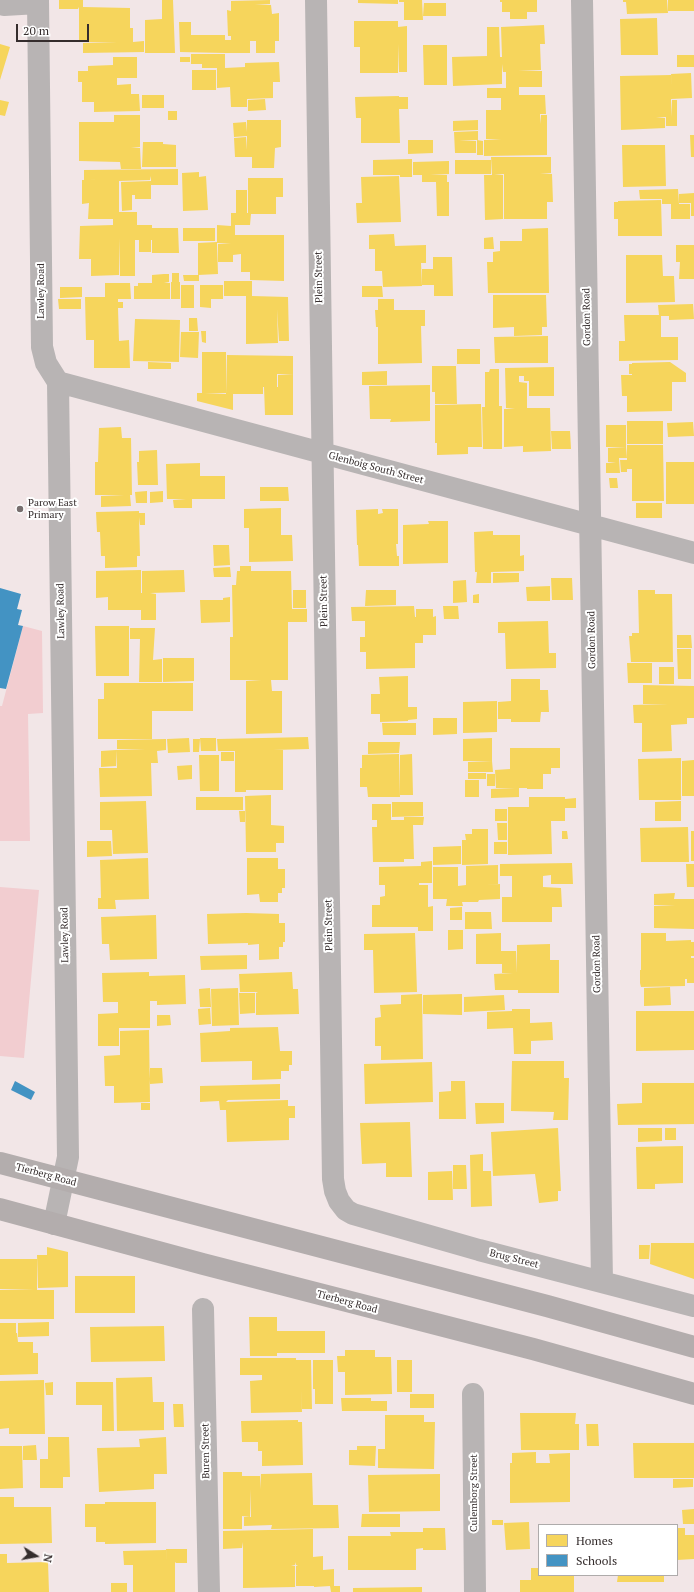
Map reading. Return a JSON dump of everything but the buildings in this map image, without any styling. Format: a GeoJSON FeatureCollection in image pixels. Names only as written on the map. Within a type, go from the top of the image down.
{"type":"FeatureCollection","features":[{"type":"Feature","properties":{"kind":"main road","name":"Tierberg Road"},"geometry":{"type":"LineString","coordinates":[[0,1163],[547,1306],[694,1347]]}},
{"type":"Feature","properties":{"kind":"main road","name":"Tierberg Road"},"geometry":{"type":"LineString","coordinates":[[0,1209],[203,1264],[533,1349],[694,1394]]}},
{"type":"Feature","properties":{"kind":"street","name":"Plein Street"},"geometry":{"type":"LineString","coordinates":[[316,0],[333,1171],[335,1191],[339,1201]]}},
{"type":"Feature","properties":{"kind":"street","name":"Gordon Road"},"geometry":{"type":"LineString","coordinates":[[582,0],[602,1281]]}},
{"type":"Feature","properties":{"kind":"street"},"geometry":{"type":"LineString","coordinates":[[0,3],[4,5],[38,2]]}},
{"type":"Feature","properties":{"kind":"street","name":"Lawley Road"},"geometry":{"type":"LineString","coordinates":[[38,2],[42,347],[46,363],[58,382],[68,1157],[54,1224]]}},
{"type":"Feature","properties":{"kind":"street","name":"Glenboig South Street"},"geometry":{"type":"LineString","coordinates":[[58,382],[694,553]]}},
{"type":"Feature","properties":{"kind":"street","name":"Brug Street"},"geometry":{"type":"LineString","coordinates":[[339,1201],[346,1210],[353,1214],[479,1250],[694,1306]]}},
{"type":"Feature","properties":{"kind":"street","name":"Buren Street"},"geometry":{"type":"LineString","coordinates":[[203,1309],[209,1592]]}},
{"type":"Feature","properties":{"kind":"street","name":"Culemborg Street"},"geometry":{"type":"LineString","coordinates":[[473,1394],[475,1592]]}},
{"type":"Feature","properties":{"kind":"shaded area"},"geometry":{"type":"Polygon","coordinates":[[[23,626],[42,631],[43,713],[28,714],[30,841],[0,841],[0,706],[2,706],[23,626]]]}},
{"type":"Feature","properties":{"kind":"shaded area"},"geometry":{"type":"Polygon","coordinates":[[[0,887],[39,890],[24,1058],[0,1056],[0,887]]]}},
{"type":"Feature","properties":{"kind":"place","name":"Parow East Primary"},"geometry":{"type":"Point","coordinates":[20,509]}}]}
